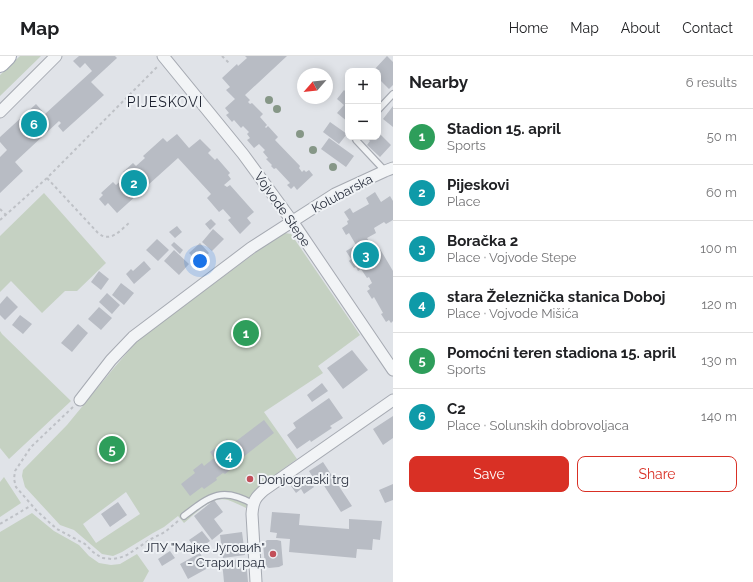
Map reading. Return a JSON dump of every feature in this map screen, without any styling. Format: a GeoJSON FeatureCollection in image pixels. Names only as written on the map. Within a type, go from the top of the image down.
{"type":"FeatureCollection","features":[{"type":"Feature","properties":{"kind":"main road"},"geometry":{"type":"LineString","coordinates":[[0,63],[7,56]]}},
{"type":"Feature","properties":{"kind":"street"},"geometry":{"type":"LineString","coordinates":[[0,112],[56,56]]}},
{"type":"Feature","properties":{"kind":"street","name":"Vojvode Stepe"},"geometry":{"type":"LineString","coordinates":[[164,57],[243,154],[292,221],[393,370]]}},
{"type":"Feature","properties":{"kind":"street","name":"Kolubarska"},"geometry":{"type":"LineString","coordinates":[[80,400],[111,360],[133,336],[251,248],[335,194],[389,170]]}},
{"type":"Feature","properties":{"kind":"street"},"geometry":{"type":"LineString","coordinates":[[256,582],[252,514],[253,504],[258,496],[264,490],[393,400]]}},
{"type":"Feature","properties":{"kind":"lane"},"geometry":{"type":"LineString","coordinates":[[381,107],[393,94]]}},
{"type":"Feature","properties":{"kind":"lane"},"geometry":{"type":"LineString","coordinates":[[356,140],[389,170]]}},
{"type":"Feature","properties":{"kind":"lane"},"geometry":{"type":"LineString","coordinates":[[184,516],[199,505],[216,496],[225,494],[243,498],[253,504]]}},
{"type":"Feature","properties":{"kind":"path"},"geometry":{"type":"LineString","coordinates":[[222,56],[229,63]]}},
{"type":"Feature","properties":{"kind":"path"},"geometry":{"type":"LineString","coordinates":[[0,220],[46,178],[164,57]]}},
{"type":"Feature","properties":{"kind":"path"},"geometry":{"type":"LineString","coordinates":[[46,178],[102,237],[105,238],[113,236],[129,223]]}},
{"type":"Feature","properties":{"kind":"path"},"geometry":{"type":"LineString","coordinates":[[0,209],[6,215]]}},
{"type":"Feature","properties":{"kind":"path"},"geometry":{"type":"LineString","coordinates":[[80,400],[31,447],[15,471],[14,478],[16,487],[32,505],[57,529],[86,544],[93,552],[102,558],[112,559],[127,555],[151,538],[165,532],[184,516]]}},
{"type":"Feature","properties":{"kind":"path"},"geometry":{"type":"LineString","coordinates":[[0,524],[32,505]]}},
{"type":"Feature","properties":{"kind":"green space"},"geometry":{"type":"Polygon","coordinates":[[[20,56],[41,56],[0,96],[0,75],[20,56]]]}},
{"type":"Feature","properties":{"kind":"green space"},"geometry":{"type":"Polygon","coordinates":[[[44,193],[106,263],[77,291],[65,291],[42,313],[11,281],[0,292],[0,236],[44,193]]]}},
{"type":"Feature","properties":{"kind":"green space"},"geometry":{"type":"Polygon","coordinates":[[[285,233],[291,234],[360,335],[318,366],[323,373],[264,412],[297,459],[253,492],[246,508],[228,500],[216,500],[204,506],[184,523],[178,516],[164,527],[122,552],[113,556],[102,554],[74,530],[60,525],[25,487],[22,476],[23,470],[67,425],[138,340],[278,236],[285,233]],[[126,492],[83,524],[96,543],[140,514],[126,492]]]}},
{"type":"Feature","properties":{"kind":"green space"},"geometry":{"type":"Polygon","coordinates":[[[0,331],[71,401],[9,459],[0,448],[0,331]]]}},
{"type":"Feature","properties":{"kind":"green space"},"geometry":{"type":"Polygon","coordinates":[[[4,477],[21,503],[0,517],[0,482],[4,477]]]}},
{"type":"Feature","properties":{"kind":"green space"},"geometry":{"type":"Polygon","coordinates":[[[32,513],[54,531],[79,545],[89,556],[99,563],[111,565],[120,564],[137,554],[149,571],[143,582],[0,582],[0,532],[32,513]]]}},
{"type":"Feature","properties":{"kind":"building"},"geometry":{"type":"Polygon","coordinates":[[[79,56],[115,56],[117,58],[91,82],[104,95],[63,132],[58,126],[61,123],[59,121],[15,162],[23,171],[0,193],[0,157],[7,150],[0,142],[0,137],[36,104],[45,114],[92,71],[85,63],[80,68],[73,61],[79,56]]]}},
{"type":"Feature","properties":{"kind":"building"},"geometry":{"type":"Polygon","coordinates":[[[245,56],[287,56],[245,95],[250,100],[248,102],[250,104],[252,103],[263,114],[260,117],[267,125],[265,127],[266,128],[268,126],[278,137],[275,140],[300,166],[299,168],[302,172],[304,170],[306,172],[309,170],[313,175],[297,190],[294,186],[291,189],[287,185],[290,183],[276,168],[274,169],[271,166],[272,165],[266,159],[268,158],[263,152],[265,150],[259,144],[254,148],[247,140],[250,138],[247,134],[249,132],[243,126],[241,128],[234,120],[232,122],[226,115],[229,113],[225,108],[235,99],[226,90],[230,87],[222,78],[237,64],[238,66],[247,58],[245,56]]]}},
{"type":"Feature","properties":{"kind":"building"},"geometry":{"type":"Polygon","coordinates":[[[387,56],[393,62],[393,85],[389,89],[381,81],[381,68],[376,68],[387,56]]]}},
{"type":"Feature","properties":{"kind":"building"},"geometry":{"type":"Polygon","coordinates":[[[344,90],[345,120],[337,113],[344,105],[337,99],[344,90]]]}},
{"type":"Feature","properties":{"kind":"building"},"geometry":{"type":"Polygon","coordinates":[[[393,106],[393,127],[383,119],[393,106]]]}},
{"type":"Feature","properties":{"kind":"building"},"geometry":{"type":"Polygon","coordinates":[[[330,122],[345,133],[345,136],[339,144],[323,132],[330,122]]]}},
{"type":"Feature","properties":{"kind":"building","name":"PIJESKOVI"},"geometry":{"type":"Polygon","coordinates":[[[177,134],[189,148],[200,139],[211,150],[208,153],[215,160],[217,158],[230,173],[228,175],[231,179],[224,185],[227,187],[230,185],[254,212],[247,218],[251,223],[240,234],[228,220],[231,218],[223,209],[219,212],[207,198],[211,194],[178,158],[117,213],[108,203],[105,206],[99,199],[103,195],[101,193],[113,182],[116,185],[126,176],[123,172],[133,163],[136,166],[145,158],[143,156],[163,138],[167,142],[177,134]]]}},
{"type":"Feature","properties":{"kind":"building"},"geometry":{"type":"Polygon","coordinates":[[[381,135],[391,145],[380,157],[367,145],[370,141],[369,140],[381,140],[381,135]]]}},
{"type":"Feature","properties":{"kind":"building"},"geometry":{"type":"Polygon","coordinates":[[[329,138],[354,156],[346,167],[321,149],[329,138]]]}},
{"type":"Feature","properties":{"kind":"building"},"geometry":{"type":"Polygon","coordinates":[[[375,192],[381,202],[390,196],[393,201],[393,220],[386,224],[384,222],[374,228],[376,233],[367,238],[372,246],[374,245],[378,251],[380,249],[393,271],[393,321],[391,323],[389,320],[386,322],[374,297],[372,299],[367,291],[370,289],[368,286],[372,283],[369,277],[367,278],[361,269],[358,271],[356,267],[354,268],[349,261],[351,259],[346,251],[356,245],[349,233],[346,235],[342,228],[348,224],[347,221],[349,220],[344,212],[350,208],[353,213],[369,204],[366,198],[375,192]]]}},
{"type":"Feature","properties":{"kind":"building"},"geometry":{"type":"Polygon","coordinates":[[[211,219],[216,224],[210,230],[205,224],[211,219]]]}},
{"type":"Feature","properties":{"kind":"building"},"geometry":{"type":"Polygon","coordinates":[[[177,226],[182,232],[175,238],[169,232],[177,226]]]}},
{"type":"Feature","properties":{"kind":"building"},"geometry":{"type":"Polygon","coordinates":[[[213,229],[224,239],[212,251],[202,242],[213,229]]]}},
{"type":"Feature","properties":{"kind":"building"},"geometry":{"type":"Polygon","coordinates":[[[157,239],[169,250],[158,261],[146,250],[157,239]]]}},
{"type":"Feature","properties":{"kind":"building"},"geometry":{"type":"Polygon","coordinates":[[[174,242],[183,250],[180,254],[171,245],[174,242]]]}},
{"type":"Feature","properties":{"kind":"building"},"geometry":{"type":"Polygon","coordinates":[[[200,243],[209,253],[199,263],[189,253],[200,243]]]}},
{"type":"Feature","properties":{"kind":"building"},"geometry":{"type":"Polygon","coordinates":[[[174,250],[189,264],[179,275],[164,261],[174,250]]]}},
{"type":"Feature","properties":{"kind":"building"},"geometry":{"type":"Polygon","coordinates":[[[144,261],[151,269],[134,284],[126,274],[131,269],[133,271],[144,261]]]}},
{"type":"Feature","properties":{"kind":"building"},"geometry":{"type":"Polygon","coordinates":[[[99,271],[109,279],[101,290],[91,282],[99,271]]]}},
{"type":"Feature","properties":{"kind":"building"},"geometry":{"type":"Polygon","coordinates":[[[121,283],[134,293],[124,305],[112,295],[121,283]]]}},
{"type":"Feature","properties":{"kind":"building"},"geometry":{"type":"Polygon","coordinates":[[[107,293],[120,305],[112,314],[99,302],[107,293]]]}},
{"type":"Feature","properties":{"kind":"building"},"geometry":{"type":"Polygon","coordinates":[[[7,296],[18,307],[5,320],[0,315],[0,304],[7,296]]]}},
{"type":"Feature","properties":{"kind":"building"},"geometry":{"type":"Polygon","coordinates":[[[99,307],[112,318],[101,330],[88,319],[99,307]]]}},
{"type":"Feature","properties":{"kind":"building"},"geometry":{"type":"Polygon","coordinates":[[[20,315],[32,324],[23,334],[12,325],[20,315]]]}},
{"type":"Feature","properties":{"kind":"building"},"geometry":{"type":"Polygon","coordinates":[[[78,324],[88,333],[72,352],[61,343],[78,324]]]}},
{"type":"Feature","properties":{"kind":"building"},"geometry":{"type":"Polygon","coordinates":[[[352,350],[368,370],[343,389],[327,368],[352,350]]]}},
{"type":"Feature","properties":{"kind":"building"},"geometry":{"type":"Polygon","coordinates":[[[322,383],[328,391],[312,402],[307,395],[322,383]]]}},
{"type":"Feature","properties":{"kind":"building"},"geometry":{"type":"Polygon","coordinates":[[[329,398],[343,418],[330,426],[332,428],[311,442],[310,440],[297,449],[287,435],[296,428],[293,423],[329,398]]]}},
{"type":"Feature","properties":{"kind":"building"},"geometry":{"type":"Polygon","coordinates":[[[393,416],[393,438],[383,445],[373,429],[393,416]]]}},
{"type":"Feature","properties":{"kind":"building"},"geometry":{"type":"Polygon","coordinates":[[[264,420],[274,433],[238,461],[239,463],[225,474],[223,473],[216,478],[217,480],[204,489],[202,487],[190,496],[181,484],[195,473],[193,470],[202,463],[204,466],[214,458],[210,452],[227,439],[231,445],[264,420]]]}},
{"type":"Feature","properties":{"kind":"building"},"geometry":{"type":"Polygon","coordinates":[[[323,462],[352,506],[341,512],[321,481],[317,484],[309,471],[323,462]]]}},
{"type":"Feature","properties":{"kind":"building"},"geometry":{"type":"Polygon","coordinates":[[[305,475],[314,487],[304,494],[301,489],[296,493],[291,486],[305,475]]]}},
{"type":"Feature","properties":{"kind":"building"},"geometry":{"type":"Polygon","coordinates":[[[393,484],[393,500],[385,503],[379,490],[393,484]]]}},
{"type":"Feature","properties":{"kind":"building"},"geometry":{"type":"Polygon","coordinates":[[[214,500],[223,512],[214,519],[223,531],[212,540],[194,516],[214,500]]]}},
{"type":"Feature","properties":{"kind":"building"},"geometry":{"type":"Polygon","coordinates":[[[118,502],[127,515],[110,527],[101,514],[118,502]]]}},
{"type":"Feature","properties":{"kind":"building"},"geometry":{"type":"Polygon","coordinates":[[[272,512],[300,514],[299,525],[349,529],[349,519],[382,521],[380,540],[373,539],[372,550],[357,549],[356,558],[289,552],[290,539],[276,538],[277,533],[270,532],[272,512]]]}},
{"type":"Feature","properties":{"kind":"building"},"geometry":{"type":"Polygon","coordinates":[[[202,531],[210,541],[197,550],[189,540],[202,531]]]}},
{"type":"Feature","properties":{"kind":"building"},"geometry":{"type":"Polygon","coordinates":[[[242,532],[245,555],[223,558],[220,535],[242,532]]]}},
{"type":"Feature","properties":{"kind":"building","name":"ЈПУ \"Мајке Југовић\" - Стари град"},"geometry":{"type":"Polygon","coordinates":[[[267,540],[281,541],[283,565],[269,568],[265,566],[263,543],[267,540]]]}},
{"type":"Feature","properties":{"kind":"building"},"geometry":{"type":"Polygon","coordinates":[[[170,551],[175,558],[162,566],[158,559],[170,551]]]}},
{"type":"Feature","properties":{"kind":"building"},"geometry":{"type":"Polygon","coordinates":[[[200,553],[208,568],[188,579],[180,564],[200,553]]]}},
{"type":"Feature","properties":{"kind":"building"},"geometry":{"type":"Polygon","coordinates":[[[246,559],[248,582],[224,582],[222,561],[246,559]]]}},
{"type":"Feature","properties":{"kind":"place","name":"C2"},"geometry":{"type":"Point","coordinates":[34,124]}},
{"type":"Feature","properties":{"kind":"place","name":"Pijeskovi"},"geometry":{"type":"Point","coordinates":[134,183]}},
{"type":"Feature","properties":{"kind":"place","name":"Boračka 2"},"geometry":{"type":"Point","coordinates":[366,255]}},
{"type":"Feature","properties":{"kind":"place","name":"Stadion 15. april"},"geometry":{"type":"Point","coordinates":[246,333]}},
{"type":"Feature","properties":{"kind":"place","name":"Pomoćni teren stadiona 15. april"},"geometry":{"type":"Point","coordinates":[112,449]}},
{"type":"Feature","properties":{"kind":"place","name":"stara Železnička stanica Doboj"},"geometry":{"type":"Point","coordinates":[229,455]}},
{"type":"Feature","properties":{"kind":"place","name":"Donjograski trg"},"geometry":{"type":"Point","coordinates":[250,479]}},
{"type":"Feature","properties":{"kind":"place","name":"ЈПУ \"Мајке Југовић\" - Стари град"},"geometry":{"type":"Point","coordinates":[273,554]}},
{"type":"Feature","properties":{"kind":"district","name":"PIJESKOVI"},"geometry":{"type":"Point","coordinates":[165,102]}}]}
